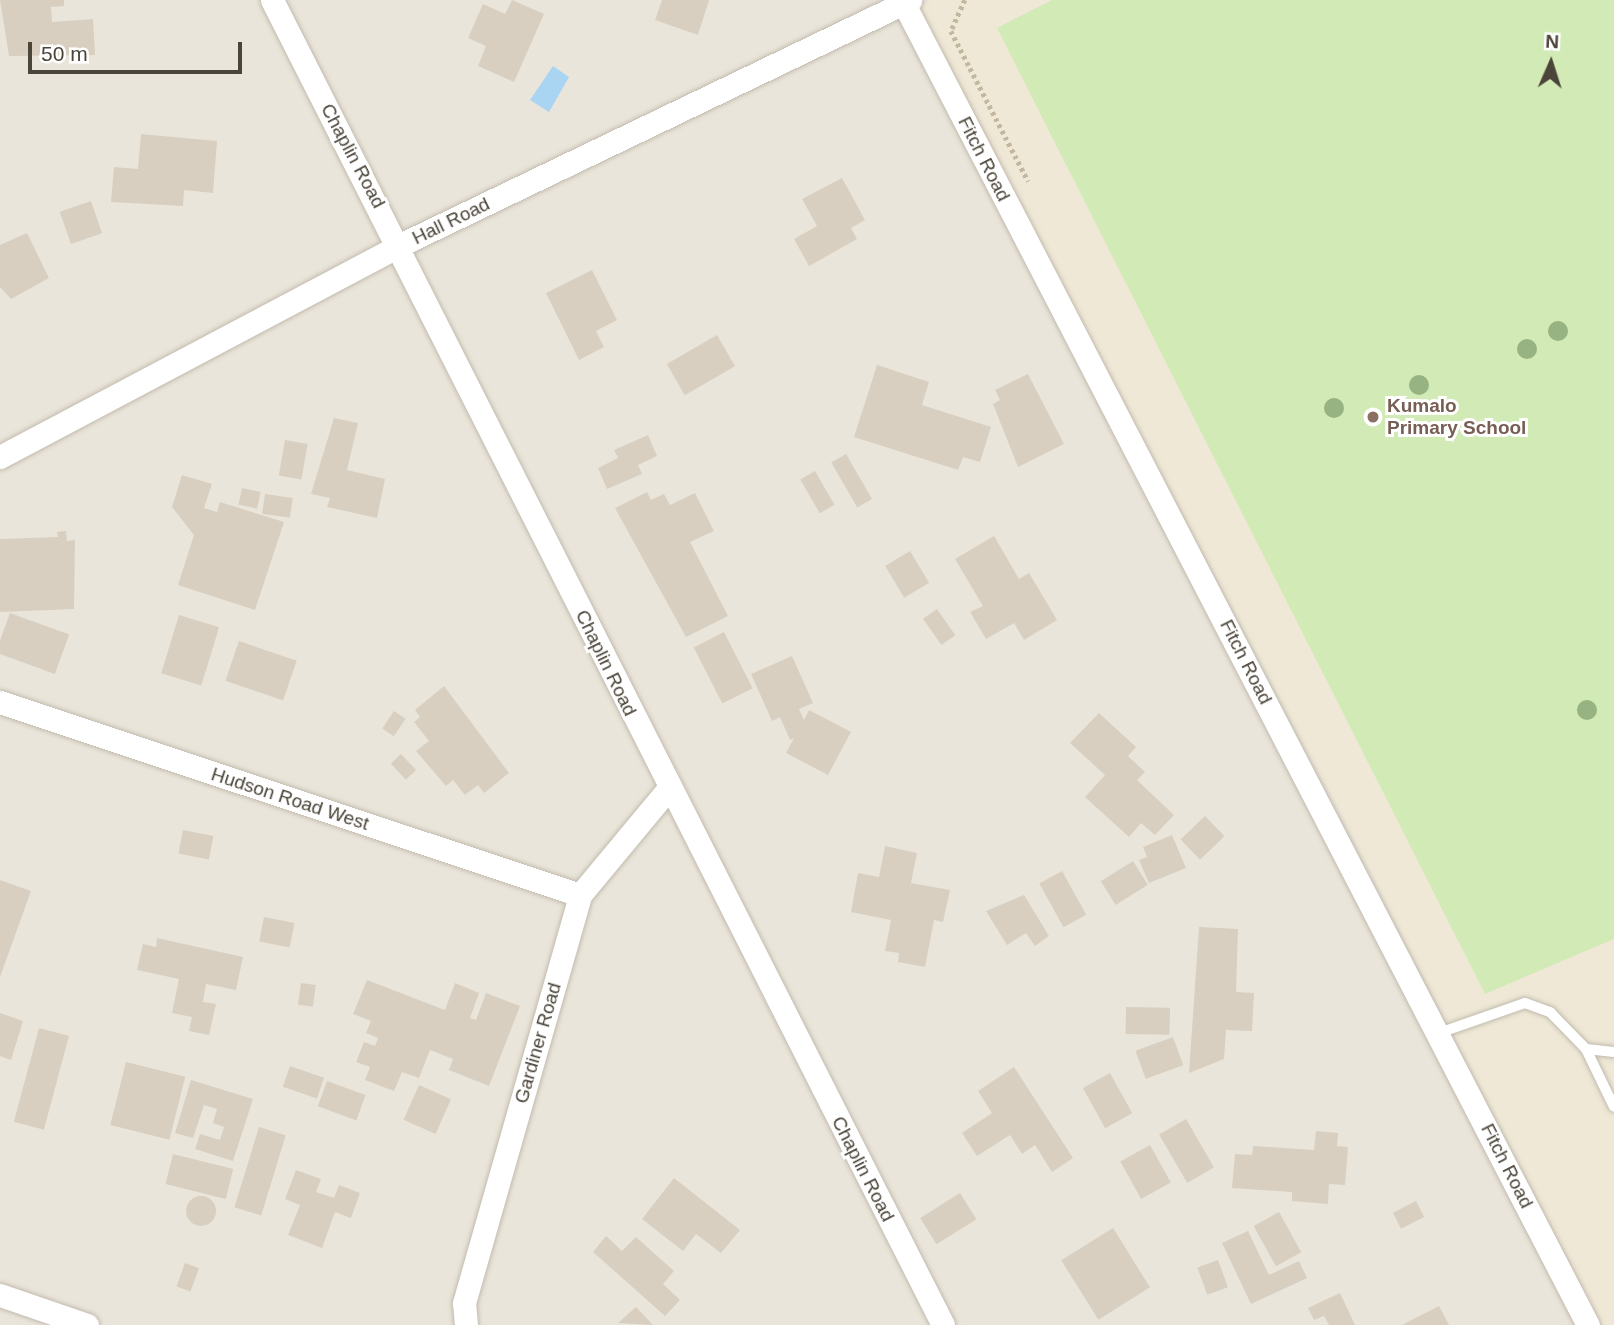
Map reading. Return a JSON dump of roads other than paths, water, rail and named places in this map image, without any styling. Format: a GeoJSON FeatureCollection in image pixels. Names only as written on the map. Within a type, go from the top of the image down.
{"type":"FeatureCollection","features":[{"type":"Feature","properties":{"kind":"street","name":"Chaplin Road"},"geometry":{"type":"LineString","coordinates":[[272,0],[400,245],[668,789],[943,1325]]}},
{"type":"Feature","properties":{"kind":"street","name":"Hall Road"},"geometry":{"type":"LineString","coordinates":[[0,457],[400,245],[905,1]]}},
{"type":"Feature","properties":{"kind":"street","name":"Fitch Road"},"geometry":{"type":"LineString","coordinates":[[905,1],[1588,1325]]}},
{"type":"Feature","properties":{"kind":"street","name":"Hudson Road West"},"geometry":{"type":"LineString","coordinates":[[0,702],[580,895]]}},
{"type":"Feature","properties":{"kind":"street","name":"Gardiner Road"},"geometry":{"type":"LineString","coordinates":[[466,1325],[464,1303],[580,895],[668,789]]}},
{"type":"Feature","properties":{"kind":"street"},"geometry":{"type":"LineString","coordinates":[[0,1296],[88,1325]]}},
{"type":"Feature","properties":{"kind":"lane"},"geometry":{"type":"LineString","coordinates":[[1439,1033],[1525,1003],[1550,1012],[1586,1049],[1614,1107]]}},
{"type":"Feature","properties":{"kind":"lane"},"geometry":{"type":"LineString","coordinates":[[1586,1049],[1614,1052]]}},
{"type":"Feature","properties":{"kind":"water"},"geometry":{"type":"Polygon","coordinates":[[[553,66],[569,77],[549,112],[530,100],[553,66]]]}},
{"type":"Feature","properties":{"kind":"place","name":"Kumalo Primary School"},"geometry":{"type":"Point","coordinates":[1373,417]}}]}
